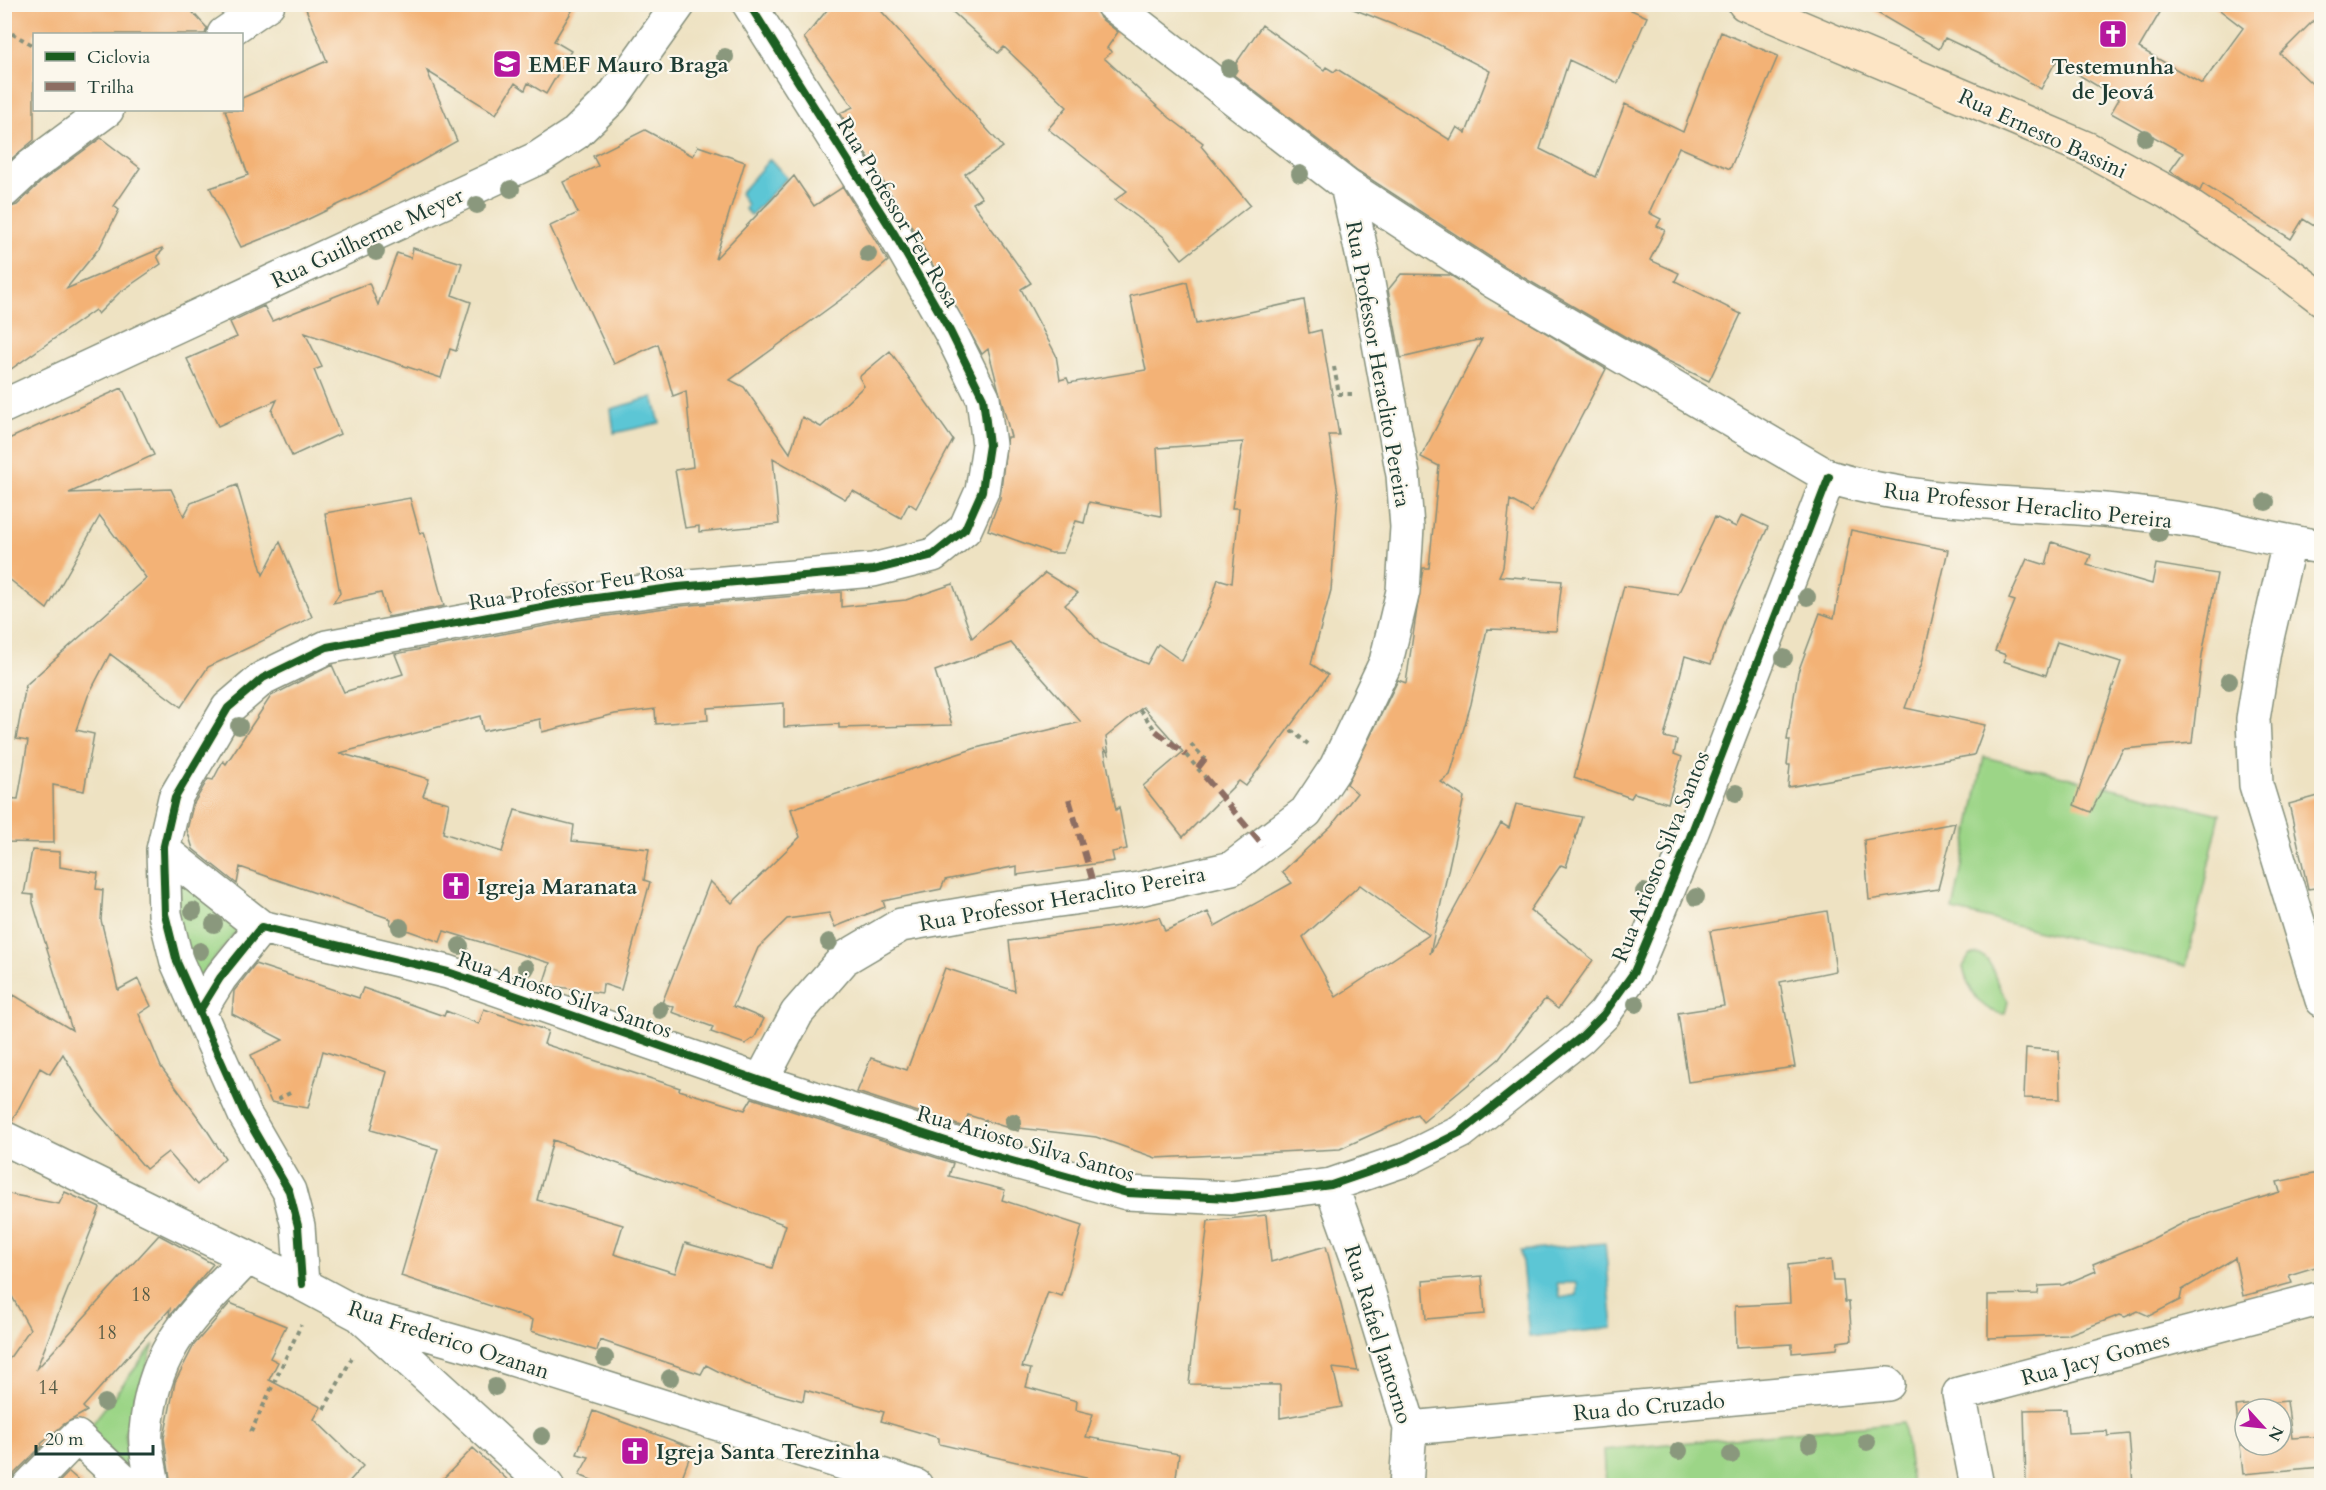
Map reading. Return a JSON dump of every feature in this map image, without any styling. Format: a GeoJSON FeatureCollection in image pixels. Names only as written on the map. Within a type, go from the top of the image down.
{"type":"FeatureCollection","features":[{"type":"Feature","properties":{"kind":"main road","name":"Rua Ernesto Bassini"},"geometry":{"type":"LineString","coordinates":[[1745,4],[2088,149],[2169,193],[2322,299]]}},
{"type":"Feature","properties":{"kind":"street"},"geometry":{"type":"LineString","coordinates":[[225,33],[268,4]]}},
{"type":"Feature","properties":{"kind":"street","name":"Rua Guilherme Meyer"},"geometry":{"type":"LineString","coordinates":[[4,406],[538,158],[576,133],[612,98],[679,4]]}},
{"type":"Feature","properties":{"kind":"street","name":"Rua Professor Feu Rosa"},"geometry":{"type":"LineString","coordinates":[[312,1289],[289,1191],[245,1115],[177,962],[165,914],[163,850],[175,798],[228,708],[263,678],[327,647],[419,628],[609,596],[789,575],[873,570],[933,555],[964,529],[982,491],[989,445],[983,398],[950,331],[895,235],[749,4]]}},
{"type":"Feature","properties":{"kind":"street","name":"Rua Professor Heraclito Pereira"},"geometry":{"type":"LineString","coordinates":[[1112,4],[1347,186],[1494,282],[1829,477],[1870,489],[1951,500],[2105,510],[2208,524],[2289,543],[2322,547]]}},
{"type":"Feature","properties":{"kind":"street"},"geometry":{"type":"LineString","coordinates":[[4,191],[30,167],[106,111]]}},
{"type":"Feature","properties":{"kind":"street","name":"Rua Professor Heraclito Pereira"},"geometry":{"type":"LineString","coordinates":[[761,1081],[797,1013],[844,958],[902,925],[1000,908],[1139,889],[1232,868],[1306,812],[1336,767],[1386,662],[1402,591],[1407,527],[1401,464],[1366,272],[1347,186]]}},
{"type":"Feature","properties":{"kind":"street","name":"Rua Ariosto Silva Santos"},"geometry":{"type":"LineString","coordinates":[[261,927],[448,972],[761,1081],[980,1152],[1127,1193],[1231,1198],[1331,1185],[1407,1159],[1461,1131],[1580,1038],[1604,1014],[1634,972],[1681,860],[1829,477]]}},
{"type":"Feature","properties":{"kind":"street"},"geometry":{"type":"LineString","coordinates":[[2289,543],[2264,651],[2253,719],[2256,785],[2322,1000]]}},
{"type":"Feature","properties":{"kind":"street"},"geometry":{"type":"LineString","coordinates":[[163,850],[261,927],[220,978],[199,1012]]}},
{"type":"Feature","properties":{"kind":"street","name":"Rua Frederico Ozanan"},"geometry":{"type":"LineString","coordinates":[[4,1138],[312,1289],[364,1320],[486,1350],[916,1485]]}},
{"type":"Feature","properties":{"kind":"street","name":"Rua Rafael Jantorno"},"geometry":{"type":"LineString","coordinates":[[1331,1185],[1362,1271],[1410,1428],[1406,1485]]}},
{"type":"Feature","properties":{"kind":"street"},"geometry":{"type":"LineString","coordinates":[[153,1485],[145,1433],[158,1368],[183,1325],[247,1258]]}},
{"type":"Feature","properties":{"kind":"street","name":"Rua Jacy Gomes"},"geometry":{"type":"LineString","coordinates":[[1977,1485],[1959,1394],[2322,1298]]}},
{"type":"Feature","properties":{"kind":"street"},"geometry":{"type":"LineString","coordinates":[[364,1320],[547,1485]]}},
{"type":"Feature","properties":{"kind":"street","name":"Rua do Cruzado"},"geometry":{"type":"LineString","coordinates":[[1410,1428],[1888,1384]]}},
{"type":"Feature","properties":{"kind":"street"},"geometry":{"type":"LineString","coordinates":[[29,1485],[77,1437],[130,1485]]}},
{"type":"Feature","properties":{"kind":"path"},"geometry":{"type":"LineString","coordinates":[[4,28],[33,44]]}},
{"type":"Feature","properties":{"kind":"path"},"geometry":{"type":"LineString","coordinates":[[1140,710],[1156,730]]}},
{"type":"Feature","properties":{"kind":"path"},"geometry":{"type":"LineString","coordinates":[[1191,744],[1205,759]]}},
{"type":"Feature","properties":{"kind":"path"},"geometry":{"type":"LineString","coordinates":[[1186,755],[1205,777]]}},
{"type":"Feature","properties":{"kind":"path"},"geometry":{"type":"LineString","coordinates":[[251,1432],[276,1373],[308,1312],[312,1289]]}},
{"type":"Feature","properties":{"kind":"path"},"geometry":{"type":"LineString","coordinates":[[324,1409],[364,1320]]}},
{"type":"Feature","properties":{"kind":"green space"},"geometry":{"type":"Polygon","coordinates":[[[1984,757],[2220,814],[2186,966],[1953,910],[1984,757]]]}},
{"type":"Feature","properties":{"kind":"green space"},"geometry":{"type":"Polygon","coordinates":[[[178,878],[241,926],[197,980],[173,928],[178,878]]]}},
{"type":"Feature","properties":{"kind":"green space"},"geometry":{"type":"Polygon","coordinates":[[[1974,954],[1988,960],[2008,1001],[2005,1014],[1996,1013],[1982,1004],[1968,983],[1963,967],[1969,956],[1974,954]]]}},
{"type":"Feature","properties":{"kind":"green space"},"geometry":{"type":"Polygon","coordinates":[[[154,1344],[125,1433],[132,1476],[89,1428],[154,1344]]]}},
{"type":"Feature","properties":{"kind":"green space"},"geometry":{"type":"Polygon","coordinates":[[[1903,1422],[1912,1485],[1606,1485],[1604,1450],[1903,1422]]]}},
{"type":"Feature","properties":{"kind":"water"},"geometry":{"type":"Polygon","coordinates":[[[770,159],[787,178],[751,215],[745,209],[747,205],[740,193],[770,159]]]}},
{"type":"Feature","properties":{"kind":"water"},"geometry":{"type":"Polygon","coordinates":[[[653,397],[660,423],[614,433],[611,409],[653,397]]]}},
{"type":"Feature","properties":{"kind":"water"},"geometry":{"type":"Polygon","coordinates":[[[1605,1243],[1613,1328],[1529,1337],[1521,1251],[1605,1243]],[[1557,1283],[1560,1298],[1577,1295],[1577,1283],[1557,1283]]]}},
{"type":"Feature","properties":{"kind":"building"},"geometry":{"type":"Polygon","coordinates":[[[8,4],[185,4],[207,28],[205,33],[33,33],[34,140],[4,165],[4,18],[8,4]]]}},
{"type":"Feature","properties":{"kind":"building"},"geometry":{"type":"Polygon","coordinates":[[[304,4],[576,4],[554,41],[571,51],[546,94],[528,83],[525,90],[515,83],[496,114],[427,71],[457,141],[375,187],[292,227],[241,247],[210,188],[248,175],[225,111],[243,111],[243,98],[327,61],[304,4]]]}},
{"type":"Feature","properties":{"kind":"building"},"geometry":{"type":"Polygon","coordinates":[[[832,4],[875,4],[1003,147],[965,174],[982,198],[973,203],[1031,283],[1021,289],[1056,355],[1060,380],[1067,378],[1069,383],[1146,370],[1130,296],[1187,282],[1196,324],[1304,300],[1309,333],[1321,330],[1339,435],[1329,435],[1338,493],[1331,590],[1311,664],[1328,675],[1246,786],[1239,781],[1183,837],[1143,786],[1183,752],[1143,707],[1106,737],[1109,754],[1104,748],[1116,810],[1119,807],[1127,849],[1112,852],[1114,861],[1017,875],[1017,866],[945,880],[941,889],[883,901],[885,907],[835,927],[829,913],[787,919],[758,948],[733,1006],[764,1019],[755,1037],[745,1044],[711,1032],[713,1027],[672,1012],[674,1007],[662,1003],[710,881],[732,903],[800,837],[791,809],[976,748],[1081,722],[1011,643],[935,671],[952,725],[839,728],[839,724],[784,727],[784,703],[707,708],[708,720],[656,724],[655,709],[615,714],[542,732],[540,719],[483,731],[480,716],[340,753],[429,779],[423,796],[449,803],[443,833],[502,852],[515,810],[574,825],[572,841],[649,849],[644,880],[650,882],[621,990],[603,984],[602,993],[543,985],[550,963],[444,931],[440,942],[390,924],[391,919],[240,867],[237,884],[193,849],[187,830],[193,805],[208,779],[213,780],[223,761],[226,764],[271,696],[332,665],[344,692],[403,674],[395,654],[577,620],[680,606],[841,592],[841,607],[906,600],[953,584],[972,638],[1045,573],[1078,593],[1065,605],[1100,643],[1147,664],[1158,644],[1182,661],[1210,605],[1218,579],[1232,583],[1239,508],[1232,508],[1243,442],[1157,448],[1161,516],[1089,502],[1084,523],[1076,521],[1063,553],[1051,553],[988,530],[1000,498],[1007,437],[1011,437],[988,349],[982,354],[911,226],[840,113],[853,107],[804,38],[832,4]]]}},
{"type":"Feature","properties":{"kind":"building"},"geometry":{"type":"Polygon","coordinates":[[[944,4],[1094,4],[1100,18],[1118,32],[1107,48],[1112,52],[1104,58],[1170,118],[1203,143],[1201,146],[1250,205],[1182,259],[1164,237],[1115,200],[1127,191],[1048,129],[1067,107],[1004,47],[998,53],[944,4]]]}},
{"type":"Feature","properties":{"kind":"building"},"geometry":{"type":"Polygon","coordinates":[[[1348,4],[1618,4],[1647,17],[1618,83],[1569,60],[1540,149],[1596,177],[1625,104],[1683,132],[1721,32],[1778,56],[1730,169],[1679,147],[1649,213],[1661,219],[1657,226],[1665,230],[1650,260],[1679,273],[1675,281],[1741,314],[1709,381],[1660,357],[1504,266],[1358,171],[1230,72],[1262,25],[1324,70],[1326,67],[1334,72],[1337,69],[1450,140],[1457,127],[1466,133],[1490,71],[1422,36],[1348,7],[1348,4]]]}},
{"type":"Feature","properties":{"kind":"building"},"geometry":{"type":"Polygon","coordinates":[[[1862,4],[2165,4],[2139,48],[2202,84],[2243,28],[2212,4],[2322,4],[2322,12],[2280,54],[2322,93],[2322,231],[2303,219],[2291,239],[2203,184],[2200,191],[2170,171],[2183,153],[2111,113],[2119,99],[2056,61],[2041,89],[1983,56],[1945,38],[1939,49],[1862,4]]]}},
{"type":"Feature","properties":{"kind":"building"},"geometry":{"type":"Polygon","coordinates":[[[645,130],[693,156],[698,146],[745,162],[715,259],[794,176],[814,206],[843,187],[888,261],[858,287],[730,380],[744,387],[790,453],[802,417],[821,427],[864,386],[859,377],[890,351],[953,440],[916,508],[909,503],[901,518],[853,491],[845,499],[773,458],[779,524],[699,532],[699,526],[685,528],[675,470],[693,467],[686,391],[673,396],[658,344],[614,364],[550,226],[578,213],[563,182],[598,166],[593,156],[645,130]]]}},
{"type":"Feature","properties":{"kind":"building"},"geometry":{"type":"Polygon","coordinates":[[[101,138],[140,168],[114,206],[119,210],[100,247],[66,289],[162,248],[163,250],[157,256],[161,264],[119,293],[98,314],[95,310],[4,374],[4,209],[17,205],[42,181],[101,138]]]}},
{"type":"Feature","properties":{"kind":"building"},"geometry":{"type":"Polygon","coordinates":[[[413,248],[462,263],[452,295],[471,302],[456,351],[450,349],[441,378],[305,333],[322,367],[314,370],[340,434],[292,456],[272,411],[277,400],[218,426],[187,359],[237,337],[230,322],[264,306],[272,321],[369,283],[378,305],[397,253],[411,258],[413,248]]]}},
{"type":"Feature","properties":{"kind":"building"},"geometry":{"type":"Polygon","coordinates":[[[1401,274],[1450,275],[1606,369],[1532,512],[1510,500],[1503,567],[1499,576],[1562,581],[1556,631],[1487,629],[1471,704],[1450,775],[1441,782],[1464,797],[1430,954],[1501,823],[1509,828],[1516,804],[1582,817],[1566,867],[1561,865],[1530,910],[1593,960],[1558,1009],[1545,999],[1499,1059],[1423,1122],[1417,1114],[1340,1149],[1156,1158],[1096,1137],[1019,1128],[1018,1131],[968,1115],[964,1127],[857,1092],[871,1058],[907,1070],[945,968],[1015,991],[1009,941],[1119,926],[1159,917],[1165,931],[1208,912],[1215,926],[1292,883],[1282,872],[1331,826],[1357,793],[1347,784],[1398,680],[1406,683],[1423,568],[1429,568],[1439,466],[1421,457],[1482,339],[1401,358],[1388,290],[1401,274]],[[1360,885],[1303,937],[1336,997],[1429,935],[1360,885]]]}},
{"type":"Feature","properties":{"kind":"building"},"geometry":{"type":"Polygon","coordinates":[[[122,388],[154,455],[69,493],[171,489],[184,516],[191,503],[237,485],[263,575],[280,542],[312,617],[208,667],[181,707],[110,654],[88,696],[76,730],[94,734],[84,791],[53,785],[54,843],[4,842],[4,798],[18,799],[28,741],[16,739],[26,685],[146,578],[100,516],[47,609],[4,575],[4,441],[122,388]]]}},
{"type":"Feature","properties":{"kind":"building"},"geometry":{"type":"Polygon","coordinates":[[[410,498],[420,534],[424,532],[444,606],[388,617],[381,593],[333,603],[340,593],[325,513],[410,498]]]}},
{"type":"Feature","properties":{"kind":"building"},"geometry":{"type":"Polygon","coordinates":[[[1742,515],[1768,527],[1726,619],[1711,664],[1685,656],[1664,737],[1677,740],[1674,754],[1682,757],[1668,803],[1634,793],[1631,798],[1574,778],[1624,586],[1678,594],[1715,517],[1736,527],[1742,515]]]}},
{"type":"Feature","properties":{"kind":"building"},"geometry":{"type":"Polygon","coordinates":[[[1851,530],[1948,550],[1922,663],[1905,708],[1985,725],[1974,755],[1788,787],[1790,765],[1787,765],[1790,740],[1787,740],[1798,672],[1820,613],[1834,618],[1851,530]]]}},
{"type":"Feature","properties":{"kind":"building"},"geometry":{"type":"Polygon","coordinates":[[[2052,542],[2091,555],[2087,565],[2152,584],[2156,564],[2217,574],[2202,655],[2192,743],[2123,749],[2091,812],[2074,805],[2121,662],[2057,642],[2046,675],[2003,661],[2006,655],[1995,651],[2015,601],[2009,599],[2027,559],[2046,565],[2052,542]]]}},
{"type":"Feature","properties":{"kind":"building"},"geometry":{"type":"Polygon","coordinates":[[[2322,795],[2322,887],[2308,889],[2289,804],[2322,795]]]}},
{"type":"Feature","properties":{"kind":"building"},"geometry":{"type":"Polygon","coordinates":[[[1955,823],[1938,889],[1869,900],[1864,840],[1955,823]]]}},
{"type":"Feature","properties":{"kind":"building"},"geometry":{"type":"Polygon","coordinates":[[[32,850],[60,852],[60,867],[98,873],[96,889],[103,890],[101,920],[118,990],[138,979],[151,1006],[139,1014],[161,1067],[225,1158],[197,1185],[168,1152],[146,1169],[96,1110],[63,1054],[50,1074],[40,1068],[12,1121],[4,1120],[4,1015],[14,995],[72,1030],[33,903],[33,895],[24,894],[32,850]]]}},
{"type":"Feature","properties":{"kind":"building"},"geometry":{"type":"Polygon","coordinates":[[[1827,911],[1836,971],[1780,982],[1795,1067],[1688,1082],[1678,1013],[1724,1006],[1710,931],[1827,911]]]}},
{"type":"Feature","properties":{"kind":"building"},"geometry":{"type":"Polygon","coordinates":[[[255,964],[359,998],[363,988],[444,1016],[446,1011],[479,1024],[484,1009],[548,1031],[544,1044],[680,1088],[679,1090],[745,1110],[752,1098],[953,1163],[949,1176],[1005,1190],[1002,1200],[1082,1226],[1062,1296],[1048,1292],[1022,1367],[1031,1369],[1026,1387],[1077,1401],[1076,1410],[1093,1414],[1086,1437],[1179,1454],[1175,1485],[1116,1485],[939,1444],[939,1438],[881,1421],[884,1412],[805,1390],[803,1401],[745,1385],[706,1365],[701,1374],[600,1340],[597,1351],[531,1331],[533,1320],[401,1276],[438,1149],[371,1130],[387,1072],[323,1051],[308,1108],[271,1102],[251,1055],[283,1040],[232,1014],[234,991],[255,964]],[[553,1140],[537,1200],[623,1225],[614,1254],[675,1273],[685,1243],[772,1268],[786,1225],[553,1140]]]}},
{"type":"Feature","properties":{"kind":"building"},"geometry":{"type":"Polygon","coordinates":[[[2026,1048],[2059,1051],[2060,1099],[2024,1098],[2026,1048]]]}},
{"type":"Feature","properties":{"kind":"building"},"geometry":{"type":"Polygon","coordinates":[[[2322,1172],[2322,1265],[2289,1275],[2292,1283],[2243,1296],[2235,1258],[2182,1290],[2180,1300],[2149,1316],[2138,1311],[2125,1317],[2120,1315],[2067,1335],[1988,1338],[1988,1295],[2038,1294],[2039,1286],[2063,1285],[2096,1271],[2093,1264],[2144,1243],[2191,1219],[2280,1192],[2277,1182],[2322,1172]]]}},
{"type":"Feature","properties":{"kind":"building"},"geometry":{"type":"Polygon","coordinates":[[[65,1192],[100,1208],[36,1370],[159,1235],[213,1264],[169,1316],[170,1309],[83,1407],[87,1411],[64,1424],[41,1444],[42,1446],[15,1473],[11,1485],[4,1485],[4,1366],[30,1329],[4,1282],[4,1193],[59,1204],[65,1192]]]}},
{"type":"Feature","properties":{"kind":"building"},"geometry":{"type":"Polygon","coordinates":[[[1266,1215],[1271,1262],[1326,1246],[1358,1371],[1333,1368],[1342,1407],[1280,1418],[1280,1385],[1189,1384],[1208,1221],[1266,1215]]]}},
{"type":"Feature","properties":{"kind":"building"},"geometry":{"type":"Polygon","coordinates":[[[1831,1260],[1833,1281],[1843,1281],[1845,1302],[1849,1302],[1852,1340],[1838,1342],[1837,1349],[1792,1353],[1792,1344],[1736,1347],[1735,1306],[1790,1303],[1788,1265],[1831,1260]]]}},
{"type":"Feature","properties":{"kind":"building"},"geometry":{"type":"Polygon","coordinates":[[[1482,1276],[1485,1314],[1426,1319],[1423,1281],[1482,1276]]]}},
{"type":"Feature","properties":{"kind":"building"},"geometry":{"type":"Polygon","coordinates":[[[230,1303],[286,1326],[270,1358],[278,1362],[269,1380],[321,1407],[314,1419],[363,1466],[346,1485],[171,1485],[164,1438],[175,1382],[194,1345],[230,1303]]]}},
{"type":"Feature","properties":{"kind":"building"},"geometry":{"type":"Polygon","coordinates":[[[2066,1409],[2068,1433],[2107,1431],[2108,1436],[2129,1434],[2133,1485],[2026,1485],[2024,1410],[2066,1409]]]}},
{"type":"Feature","properties":{"kind":"building","name":"Igreja Santa Terezinha"},"geometry":{"type":"Polygon","coordinates":[[[593,1411],[693,1448],[679,1485],[604,1485],[579,1475],[589,1457],[577,1454],[593,1411]]]}},
{"type":"Feature","properties":{"kind":"building"},"geometry":{"type":"Polygon","coordinates":[[[2322,1436],[2322,1467],[2243,1474],[2241,1457],[2293,1457],[2293,1438],[2322,1436]]]}},
{"type":"Feature","properties":{"kind":"building"},"geometry":{"type":"Polygon","coordinates":[[[473,1448],[513,1485],[437,1485],[473,1448]]]}},
{"type":"Feature","properties":{"kind":"building"},"geometry":{"type":"Polygon","coordinates":[[[69,1472],[84,1485],[56,1485],[69,1472]]]}},
{"type":"Feature","properties":{"kind":"marked path"},"geometry":{"type":"LineString","coordinates":[[1156,731],[1186,755]]}},
{"type":"Feature","properties":{"kind":"marked path"},"geometry":{"type":"LineString","coordinates":[[1198,768],[1205,759]]}},
{"type":"Feature","properties":{"kind":"marked path"},"geometry":{"type":"LineString","coordinates":[[1205,777],[1263,846]]}},
{"type":"Feature","properties":{"kind":"marked path"},"geometry":{"type":"LineString","coordinates":[[1069,799],[1092,879]]}},
{"type":"Feature","properties":{"kind":"cycle path"},"geometry":{"type":"LineString","coordinates":[[302,1284],[298,1226],[289,1191],[245,1115],[177,962],[165,914],[163,850],[175,798],[228,708],[263,678],[327,647],[574,601],[678,587],[873,570],[933,555],[965,529],[982,491],[989,445],[983,398],[950,331],[895,235],[749,4]]}},
{"type":"Feature","properties":{"kind":"cycle path"},"geometry":{"type":"LineString","coordinates":[[199,1012],[220,978],[261,927],[448,972],[761,1081],[980,1152],[1127,1193],[1231,1198],[1331,1185],[1407,1159],[1461,1132],[1580,1038],[1604,1014],[1634,972],[1685,850],[1829,477]]}},
{"type":"Feature","properties":{"kind":"place","name":"Testemunha de Jeová"},"geometry":{"type":"Point","coordinates":[2113,34]}},
{"type":"Feature","properties":{"kind":"place","name":"EMEF Mauro Braga"},"geometry":{"type":"Point","coordinates":[507,64]}},
{"type":"Feature","properties":{"kind":"place","name":"Igreja Maranata"},"geometry":{"type":"Point","coordinates":[456,886]}},
{"type":"Feature","properties":{"kind":"place","name":"Igreja Santa Terezinha"},"geometry":{"type":"Point","coordinates":[635,1451]}}]}
